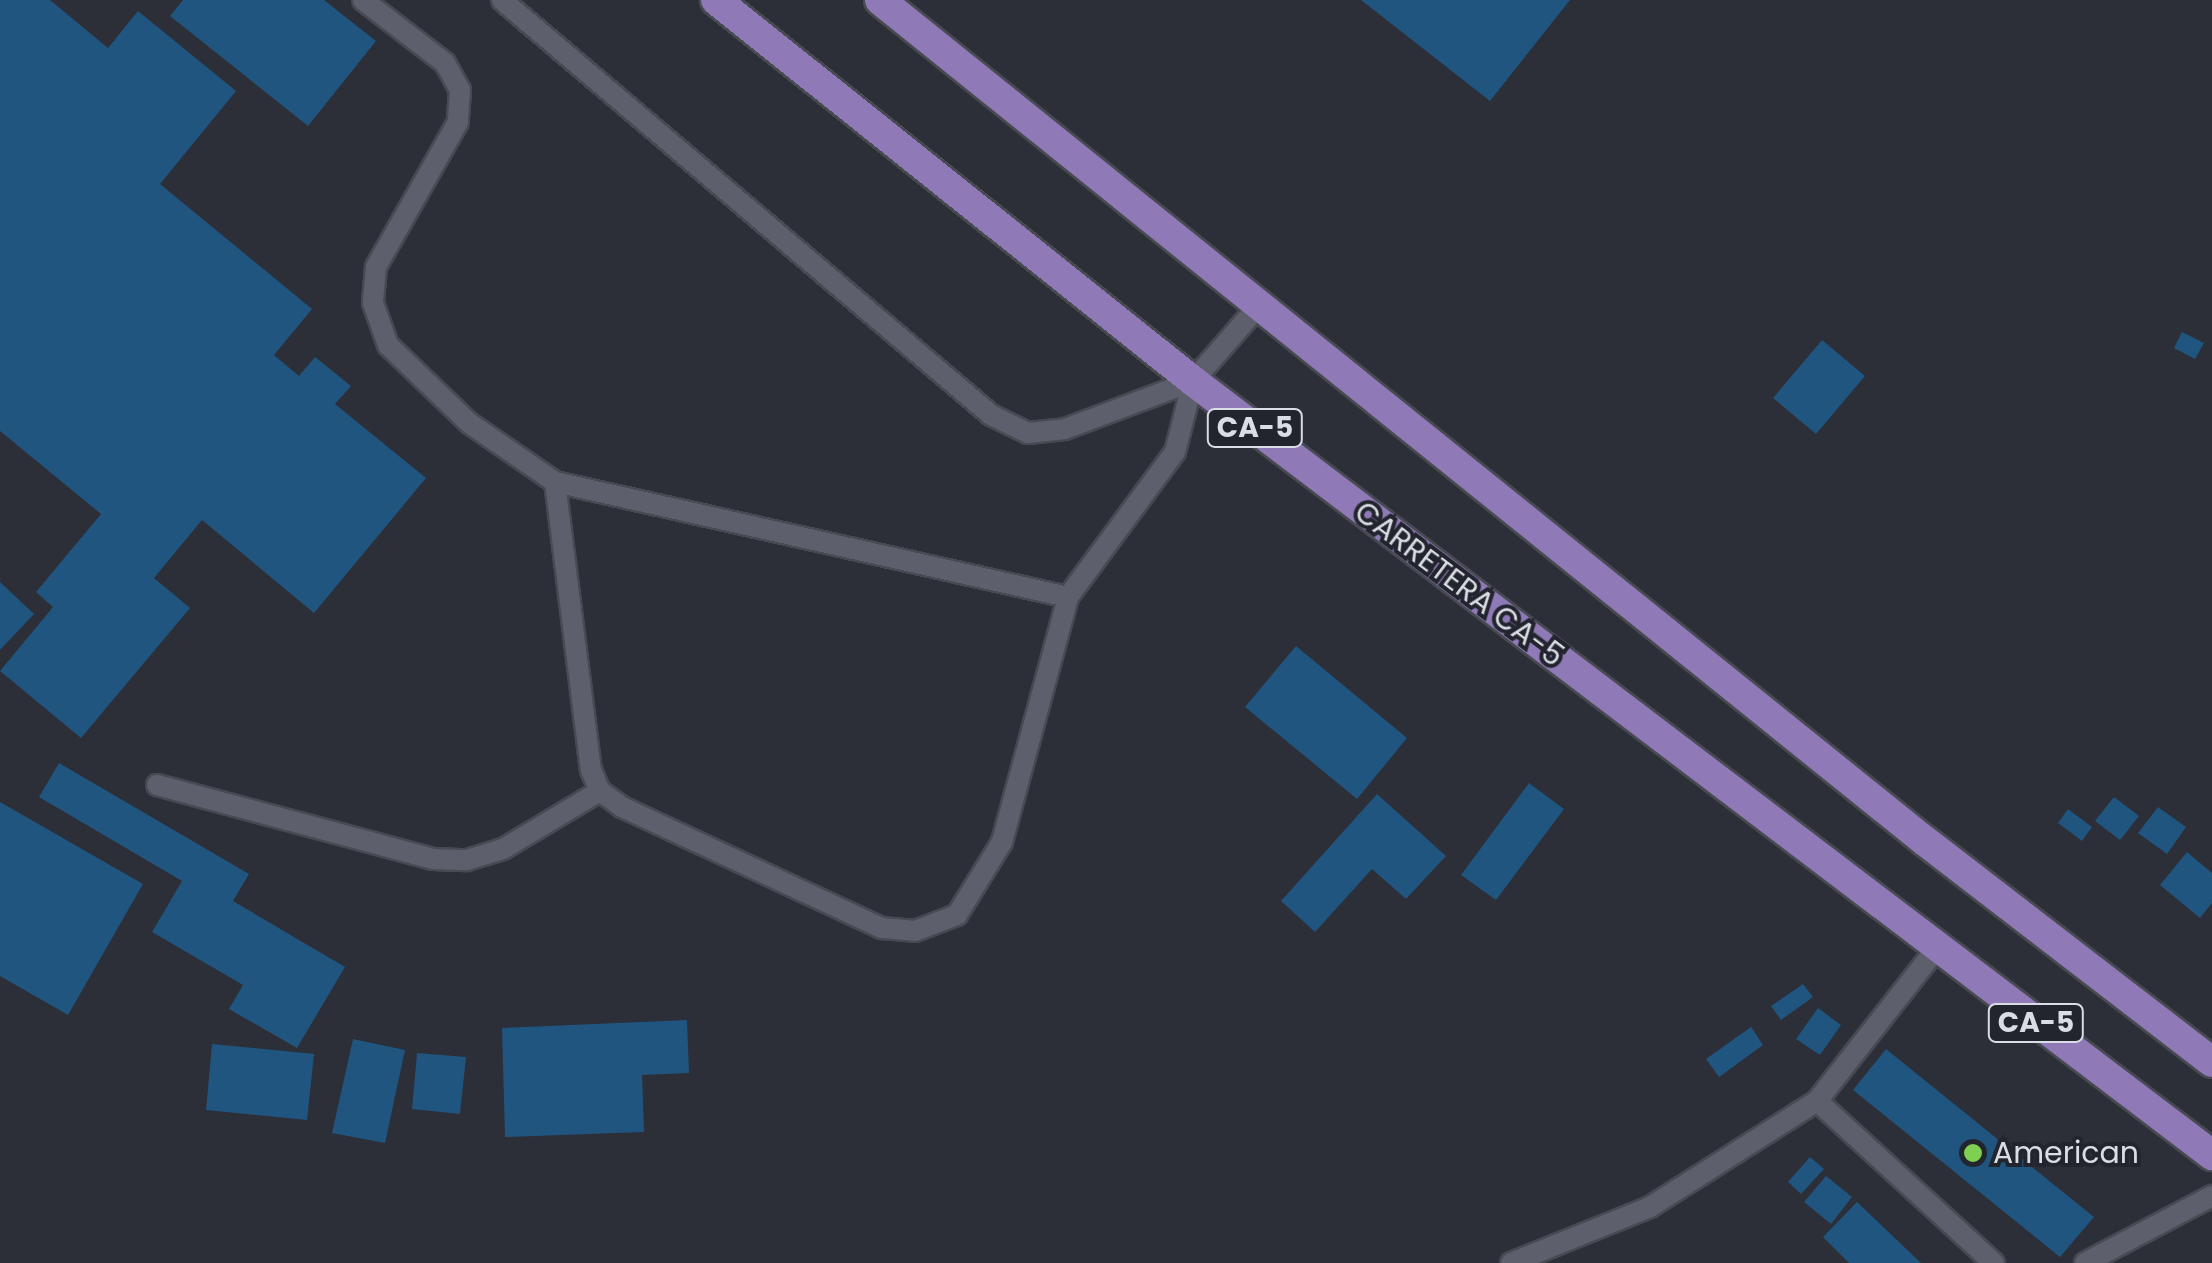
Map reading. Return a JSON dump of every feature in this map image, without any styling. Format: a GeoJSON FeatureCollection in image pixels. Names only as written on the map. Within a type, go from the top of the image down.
{"type":"FeatureCollection","features":[{"type":"Feature","properties":{"kind":"highway","name":"CARRETERA CA-5"},"geometry":{"type":"LineString","coordinates":[[716,0],[1192,381],[2212,1155]]}},
{"type":"Feature","properties":{"kind":"highway","name":"CA-5"},"geometry":{"type":"LineString","coordinates":[[880,0],[1262,303],[1925,841],[2212,1062]]}},
{"type":"Feature","properties":{"kind":"lane"},"geometry":{"type":"LineString","coordinates":[[363,0],[445,62],[460,90],[458,122],[376,267],[373,303],[388,344],[469,424],[555,482],[1068,597]]}},
{"type":"Feature","properties":{"kind":"lane"},"geometry":{"type":"LineString","coordinates":[[502,0],[991,414],[1028,432],[1066,429],[1192,381],[1262,303]]}},
{"type":"Feature","properties":{"kind":"lane"},"geometry":{"type":"LineString","coordinates":[[555,482],[591,770],[600,791],[622,807],[882,928],[915,930],[957,914],[1002,842],[1068,597],[1175,452],[1192,381]]}},
{"type":"Feature","properties":{"kind":"lane"},"geometry":{"type":"LineString","coordinates":[[157,785],[433,859],[467,860],[503,848],[600,791]]}},
{"type":"Feature","properties":{"kind":"lane"},"geometry":{"type":"LineString","coordinates":[[1511,1263],[1650,1207],[1817,1102],[1937,948]]}},
{"type":"Feature","properties":{"kind":"lane"},"geometry":{"type":"LineString","coordinates":[[1817,1102],[1994,1263]]}},
{"type":"Feature","properties":{"kind":"lane"},"geometry":{"type":"LineString","coordinates":[[2085,1263],[2212,1196]]}},
{"type":"Feature","properties":{"kind":"building"},"geometry":{"type":"Polygon","coordinates":[[[0,0],[50,0],[108,48],[138,11],[236,91],[160,184],[312,309],[274,355],[299,376],[315,357],[351,386],[335,404],[426,478],[314,613],[202,520],[154,578],[190,608],[81,738],[0,671],[53,607],[36,592],[101,514],[0,431],[0,0]]]}},
{"type":"Feature","properties":{"kind":"building"},"geometry":{"type":"Polygon","coordinates":[[[183,0],[324,0],[376,41],[308,126],[170,16],[183,0]]]}},
{"type":"Feature","properties":{"kind":"building"},"geometry":{"type":"Polygon","coordinates":[[[1361,0],[1570,0],[1490,101],[1361,0]]]}},
{"type":"Feature","properties":{"kind":"building"},"geometry":{"type":"Polygon","coordinates":[[[2182,332],[2204,343],[2195,359],[2174,348],[2182,332]]]}},
{"type":"Feature","properties":{"kind":"building"},"geometry":{"type":"Polygon","coordinates":[[[1822,340],[1865,376],[1816,434],[1773,398],[1822,340]]]}},
{"type":"Feature","properties":{"kind":"building"},"geometry":{"type":"Polygon","coordinates":[[[0,582],[34,614],[0,650],[0,582]]]}},
{"type":"Feature","properties":{"kind":"building"},"geometry":{"type":"Polygon","coordinates":[[[1296,646],[1407,738],[1357,799],[1245,707],[1296,646]]]}},
{"type":"Feature","properties":{"kind":"building"},"geometry":{"type":"Polygon","coordinates":[[[59,763],[249,874],[233,901],[345,967],[297,1048],[229,1009],[243,985],[152,932],[182,881],[39,797],[59,763]]]}},
{"type":"Feature","properties":{"kind":"building"},"geometry":{"type":"Polygon","coordinates":[[[1529,783],[1564,809],[1496,900],[1461,875],[1529,783]]]}},
{"type":"Feature","properties":{"kind":"building"},"geometry":{"type":"Polygon","coordinates":[[[1377,794],[1446,856],[1406,899],[1372,869],[1315,932],[1281,901],[1377,794]]]}},
{"type":"Feature","properties":{"kind":"building"},"geometry":{"type":"Polygon","coordinates":[[[2114,797],[2139,816],[2120,840],[2095,821],[2114,797]]]}},
{"type":"Feature","properties":{"kind":"building"},"geometry":{"type":"Polygon","coordinates":[[[0,802],[143,884],[68,1015],[0,976],[0,802]]]}},
{"type":"Feature","properties":{"kind":"building"},"geometry":{"type":"Polygon","coordinates":[[[2158,807],[2186,827],[2167,854],[2138,833],[2158,807]]]}},
{"type":"Feature","properties":{"kind":"building"},"geometry":{"type":"Polygon","coordinates":[[[2068,809],[2092,827],[2082,841],[2058,823],[2068,809]]]}},
{"type":"Feature","properties":{"kind":"building"},"geometry":{"type":"Polygon","coordinates":[[[2187,852],[2212,873],[2212,903],[2200,918],[2160,885],[2187,852]]]}},
{"type":"Feature","properties":{"kind":"building"},"geometry":{"type":"Polygon","coordinates":[[[1803,984],[1813,997],[1781,1020],[1771,1006],[1803,984]]]}},
{"type":"Feature","properties":{"kind":"building"},"geometry":{"type":"Polygon","coordinates":[[[1818,1008],[1841,1025],[1820,1055],[1796,1039],[1818,1008]]]}},
{"type":"Feature","properties":{"kind":"building"},"geometry":{"type":"Polygon","coordinates":[[[687,1020],[689,1073],[642,1075],[644,1132],[505,1137],[502,1028],[687,1020]]]}},
{"type":"Feature","properties":{"kind":"building"},"geometry":{"type":"Polygon","coordinates":[[[1751,1027],[1763,1045],[1719,1077],[1706,1059],[1751,1027]]]}},
{"type":"Feature","properties":{"kind":"building"},"geometry":{"type":"Polygon","coordinates":[[[353,1039],[405,1050],[385,1143],[332,1133],[353,1039]]]}},
{"type":"Feature","properties":{"kind":"building"},"geometry":{"type":"Polygon","coordinates":[[[212,1044],[314,1054],[307,1120],[206,1110],[212,1044]]]}},
{"type":"Feature","properties":{"kind":"building","name":"American"},"geometry":{"type":"Polygon","coordinates":[[[1886,1049],[2094,1217],[2060,1257],[1853,1090],[1886,1049]]]}},
{"type":"Feature","properties":{"kind":"building"},"geometry":{"type":"Polygon","coordinates":[[[417,1053],[466,1057],[460,1114],[412,1109],[417,1053]]]}},
{"type":"Feature","properties":{"kind":"building"},"geometry":{"type":"Polygon","coordinates":[[[1810,1157],[1824,1169],[1801,1194],[1788,1182],[1810,1157]]]}},
{"type":"Feature","properties":{"kind":"building"},"geometry":{"type":"Polygon","coordinates":[[[1826,1176],[1852,1197],[1831,1224],[1804,1202],[1826,1176]]]}},
{"type":"Feature","properties":{"kind":"building"},"geometry":{"type":"Polygon","coordinates":[[[1857,1202],[1921,1263],[1849,1263],[1823,1237],[1857,1202]]]}},
{"type":"Feature","properties":{"kind":"place","name":"American"},"geometry":{"type":"Point","coordinates":[1973,1153]}}]}
